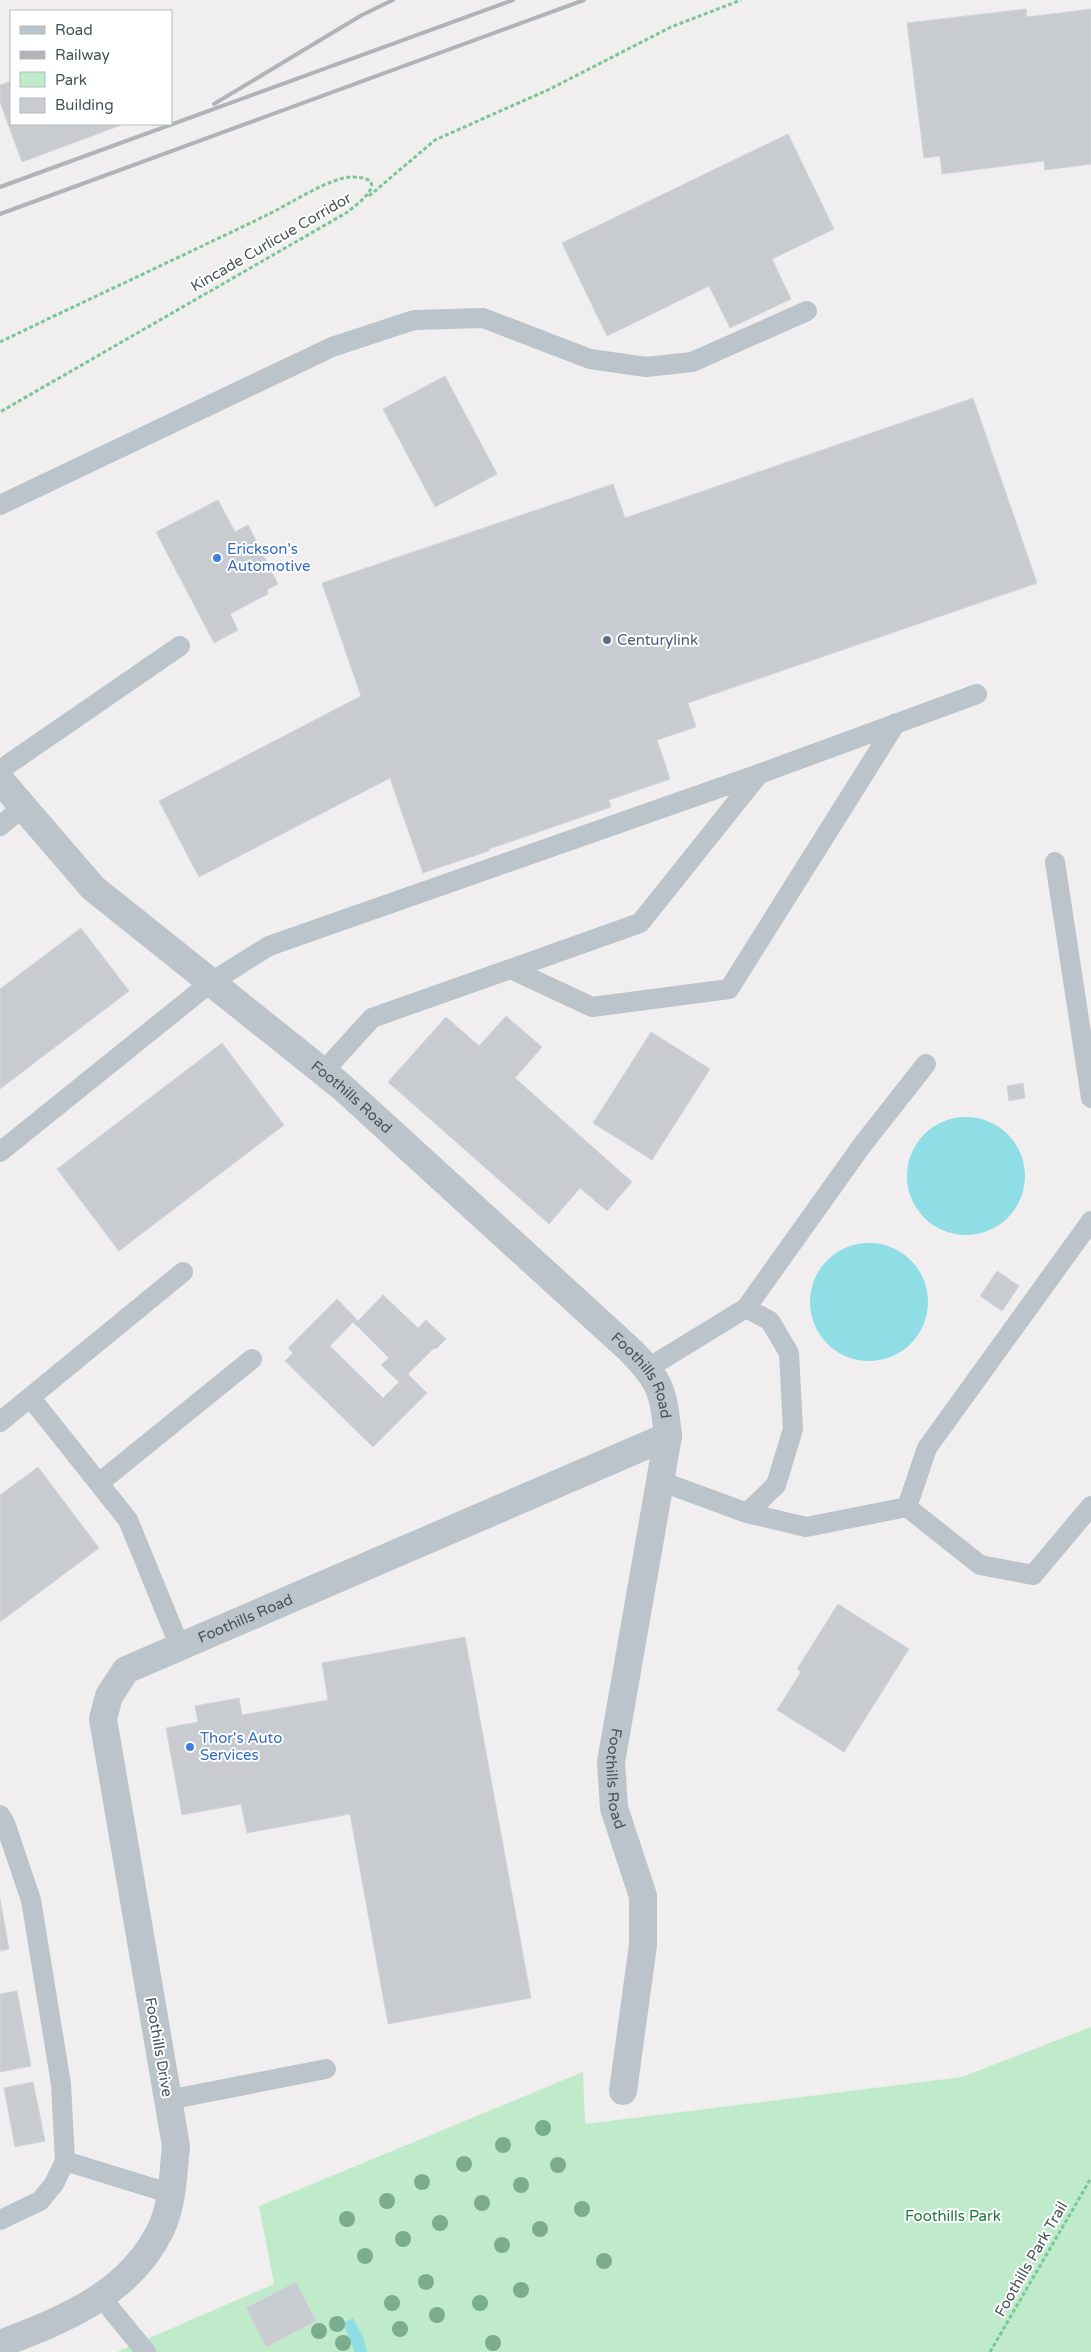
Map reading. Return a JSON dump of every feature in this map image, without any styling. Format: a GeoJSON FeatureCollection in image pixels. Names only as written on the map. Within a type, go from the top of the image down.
{"type":"FeatureCollection","features":[{"type":"Feature","properties":{"kind":"street","name":"Foothills Road"},"geometry":{"type":"LineString","coordinates":[[0,780],[93,888],[323,1072],[648,1368],[664,1395],[668,1436],[611,1762],[614,1808],[643,1896],[643,1945],[623,2091]]}},
{"type":"Feature","properties":{"kind":"street","name":"Foothills Road"},"geometry":{"type":"LineString","coordinates":[[126,1670],[668,1436]]}},
{"type":"Feature","properties":{"kind":"street","name":"Foothills Drive"},"geometry":{"type":"LineString","coordinates":[[0,2344],[51,2324],[101,2296],[124,2280],[161,2228],[172,2194],[176,2146],[103,1719],[109,1696],[126,1670]]}},
{"type":"Feature","properties":{"kind":"lane"},"geometry":{"type":"LineString","coordinates":[[0,505],[332,347],[414,320],[482,318],[590,359],[646,367],[692,362],[807,311]]}},
{"type":"Feature","properties":{"kind":"lane"},"geometry":{"type":"LineString","coordinates":[[0,770],[180,646]]}},
{"type":"Feature","properties":{"kind":"lane"},"geometry":{"type":"LineString","coordinates":[[0,1152],[210,982],[269,946],[759,774],[977,694]]}},
{"type":"Feature","properties":{"kind":"lane"},"geometry":{"type":"LineString","coordinates":[[511,968],[592,1007],[728,989],[896,724]]}},
{"type":"Feature","properties":{"kind":"lane"},"geometry":{"type":"LineString","coordinates":[[323,1072],[372,1018],[640,922],[759,774]]}},
{"type":"Feature","properties":{"kind":"lane"},"geometry":{"type":"LineString","coordinates":[[0,826],[23,807]]}},
{"type":"Feature","properties":{"kind":"lane"},"geometry":{"type":"LineString","coordinates":[[1055,862],[1091,1098]]}},
{"type":"Feature","properties":{"kind":"lane"},"geometry":{"type":"LineString","coordinates":[[648,1368],[746,1308],[863,1144],[926,1064]]}},
{"type":"Feature","properties":{"kind":"lane"},"geometry":{"type":"LineString","coordinates":[[907,1507],[927,1448],[1091,1221]]}},
{"type":"Feature","properties":{"kind":"lane"},"geometry":{"type":"LineString","coordinates":[[0,1422],[183,1272]]}},
{"type":"Feature","properties":{"kind":"lane"},"geometry":{"type":"LineString","coordinates":[[746,1308],[770,1321],[789,1353],[793,1429],[776,1485],[747,1513]]}},
{"type":"Feature","properties":{"kind":"lane"},"geometry":{"type":"LineString","coordinates":[[99,1483],[252,1359]]}},
{"type":"Feature","properties":{"kind":"lane"},"geometry":{"type":"LineString","coordinates":[[30,1397],[128,1520],[180,1647]]}},
{"type":"Feature","properties":{"kind":"lane"},"geometry":{"type":"LineString","coordinates":[[660,1481],[747,1513],[806,1526],[907,1507],[980,1565],[1033,1575],[1091,1506]]}},
{"type":"Feature","properties":{"kind":"lane"},"geometry":{"type":"LineString","coordinates":[[0,1814],[5,1823],[31,1900],[61,2084],[64,2161],[54,2184],[40,2201],[0,2220]]}},
{"type":"Feature","properties":{"kind":"lane"},"geometry":{"type":"LineString","coordinates":[[168,2100],[326,2069]]}},
{"type":"Feature","properties":{"kind":"lane"},"geometry":{"type":"LineString","coordinates":[[64,2161],[172,2194]]}},
{"type":"Feature","properties":{"kind":"lane"},"geometry":{"type":"LineString","coordinates":[[101,2296],[146,2352]]}},
{"type":"Feature","properties":{"kind":"path"},"geometry":{"type":"LineString","coordinates":[[360,203],[435,140],[550,89],[670,27],[741,0]]}},
{"type":"Feature","properties":{"kind":"path","name":"Kincade Curlicue Corridor"},"geometry":{"type":"LineString","coordinates":[[0,342],[268,215],[338,179],[347,177],[367,180],[371,189],[368,196],[360,203],[332,221],[0,412]]}},
{"type":"Feature","properties":{"kind":"path","name":"Foothills Park Trail"},"geometry":{"type":"LineString","coordinates":[[990,2352],[1091,2178]]}},
{"type":"Feature","properties":{"kind":"green space","name":"Foothills Park"},"geometry":{"type":"Polygon","coordinates":[[[1091,2027],[1091,2352],[117,2352],[274,2284],[259,2206],[583,2072],[585,2124],[962,2077],[1091,2027]]]}},
{"type":"Feature","properties":{"kind":"water"},"geometry":{"type":"Polygon","coordinates":[[[966,1117],[977,1118],[999,1127],[1015,1143],[1024,1165],[1024,1187],[1015,1209],[999,1225],[977,1234],[966,1235],[955,1234],[933,1225],[917,1209],[908,1187],[907,1176],[908,1165],[917,1143],[933,1127],[955,1118],[966,1117]]]}},
{"type":"Feature","properties":{"kind":"water"},"geometry":{"type":"Polygon","coordinates":[[[869,1243],[891,1248],[911,1260],[923,1280],[928,1302],[923,1324],[911,1344],[891,1356],[869,1361],[847,1356],[827,1344],[815,1324],[810,1302],[815,1280],[827,1260],[847,1248],[869,1243]]]}},
{"type":"Feature","properties":{"kind":"water"},"geometry":{"type":"Polygon","coordinates":[[[353,2318],[363,2337],[367,2352],[355,2352],[343,2323],[353,2318]]]}},
{"type":"Feature","properties":{"kind":"building"},"geometry":{"type":"Polygon","coordinates":[[[1026,9],[1027,17],[1091,9],[1091,164],[1045,170],[1044,161],[942,174],[940,156],[924,158],[907,23],[1026,9]]]}},
{"type":"Feature","properties":{"kind":"building"},"geometry":{"type":"Polygon","coordinates":[[[10,81],[10,125],[121,125],[22,162],[0,102],[0,85],[10,81]]]}},
{"type":"Feature","properties":{"kind":"building"},"geometry":{"type":"Polygon","coordinates":[[[788,134],[834,229],[772,259],[791,299],[730,328],[709,286],[607,336],[562,243],[788,134]]]}},
{"type":"Feature","properties":{"kind":"building"},"geometry":{"type":"Polygon","coordinates":[[[445,376],[497,474],[435,507],[383,409],[445,376]]]}},
{"type":"Feature","properties":{"kind":"building","name":"Centurylink"},"geometry":{"type":"Polygon","coordinates":[[[973,398],[1037,583],[688,703],[696,727],[657,740],[670,779],[609,800],[611,807],[489,849],[489,851],[423,873],[390,778],[199,877],[159,801],[361,696],[322,583],[613,484],[625,518],[973,398]]]}},
{"type":"Feature","properties":{"kind":"building","name":"Erickson's Automotive"},"geometry":{"type":"Polygon","coordinates":[[[218,500],[235,532],[248,525],[278,584],[267,590],[268,594],[230,614],[238,630],[214,643],[156,532],[218,500]]]}},
{"type":"Feature","properties":{"kind":"building"},"geometry":{"type":"Polygon","coordinates":[[[81,928],[129,991],[0,1089],[0,989],[81,928]]]}},
{"type":"Feature","properties":{"kind":"building"},"geometry":{"type":"Polygon","coordinates":[[[506,1016],[542,1047],[515,1078],[632,1182],[607,1211],[580,1188],[549,1224],[388,1082],[446,1017],[479,1046],[506,1016]]]}},
{"type":"Feature","properties":{"kind":"building"},"geometry":{"type":"Polygon","coordinates":[[[651,1032],[710,1069],[652,1160],[593,1123],[651,1032]]]}},
{"type":"Feature","properties":{"kind":"building"},"geometry":{"type":"Polygon","coordinates":[[[222,1043],[284,1125],[119,1251],[57,1169],[222,1043]]]}},
{"type":"Feature","properties":{"kind":"building"},"geometry":{"type":"Polygon","coordinates":[[[1023,1083],[1025,1098],[1009,1101],[1007,1086],[1023,1083]]]}},
{"type":"Feature","properties":{"kind":"building"},"geometry":{"type":"Polygon","coordinates":[[[997,1271],[1019,1286],[1002,1311],[980,1296],[997,1271]]]}},
{"type":"Feature","properties":{"kind":"building"},"geometry":{"type":"Polygon","coordinates":[[[383,1295],[418,1328],[426,1320],[446,1339],[436,1349],[434,1348],[408,1374],[427,1393],[373,1447],[285,1361],[293,1353],[288,1348],[337,1299],[358,1321],[383,1295]],[[353,1322],[330,1346],[383,1398],[399,1382],[381,1365],[389,1358],[353,1322]]]}},
{"type":"Feature","properties":{"kind":"building"},"geometry":{"type":"Polygon","coordinates":[[[38,1467],[99,1548],[0,1622],[0,1495],[38,1467]]]}},
{"type":"Feature","properties":{"kind":"building"},"geometry":{"type":"Polygon","coordinates":[[[838,1604],[909,1649],[844,1752],[777,1710],[801,1672],[797,1669],[838,1604]]]}},
{"type":"Feature","properties":{"kind":"building"},"geometry":{"type":"Polygon","coordinates":[[[465,1637],[531,1998],[388,2024],[350,1814],[247,1833],[241,1804],[182,1815],[166,1728],[198,1722],[195,1706],[239,1698],[242,1715],[328,1700],[322,1663],[465,1637]]]}},
{"type":"Feature","properties":{"kind":"building"},"geometry":{"type":"Polygon","coordinates":[[[0,1899],[9,1949],[0,1951],[0,1899]]]}},
{"type":"Feature","properties":{"kind":"building"},"geometry":{"type":"Polygon","coordinates":[[[17,1991],[31,2066],[0,2072],[0,1994],[17,1991]]]}},
{"type":"Feature","properties":{"kind":"building"},"geometry":{"type":"Polygon","coordinates":[[[33,2082],[45,2141],[15,2147],[4,2088],[33,2082]]]}},
{"type":"Feature","properties":{"kind":"building"},"geometry":{"type":"Polygon","coordinates":[[[296,2282],[316,2321],[266,2347],[246,2308],[296,2282]]]}},
{"type":"Feature","properties":{"kind":"railway"},"geometry":{"type":"LineString","coordinates":[[214,104],[362,15],[393,0]]}},
{"type":"Feature","properties":{"kind":"railway"},"geometry":{"type":"LineString","coordinates":[[172,124],[513,0]]}},
{"type":"Feature","properties":{"kind":"railway"},"geometry":{"type":"LineString","coordinates":[[0,214],[584,0]]}},
{"type":"Feature","properties":{"kind":"railway"},"geometry":{"type":"LineString","coordinates":[[0,187],[170,125]]}},
{"type":"Feature","properties":{"kind":"place","name":"Erickson's Automotive"},"geometry":{"type":"Point","coordinates":[217,558]}},
{"type":"Feature","properties":{"kind":"place","name":"Centurylink"},"geometry":{"type":"Point","coordinates":[607,640]}},
{"type":"Feature","properties":{"kind":"place","name":"Thor's Auto Services"},"geometry":{"type":"Point","coordinates":[190,1747]}}]}
